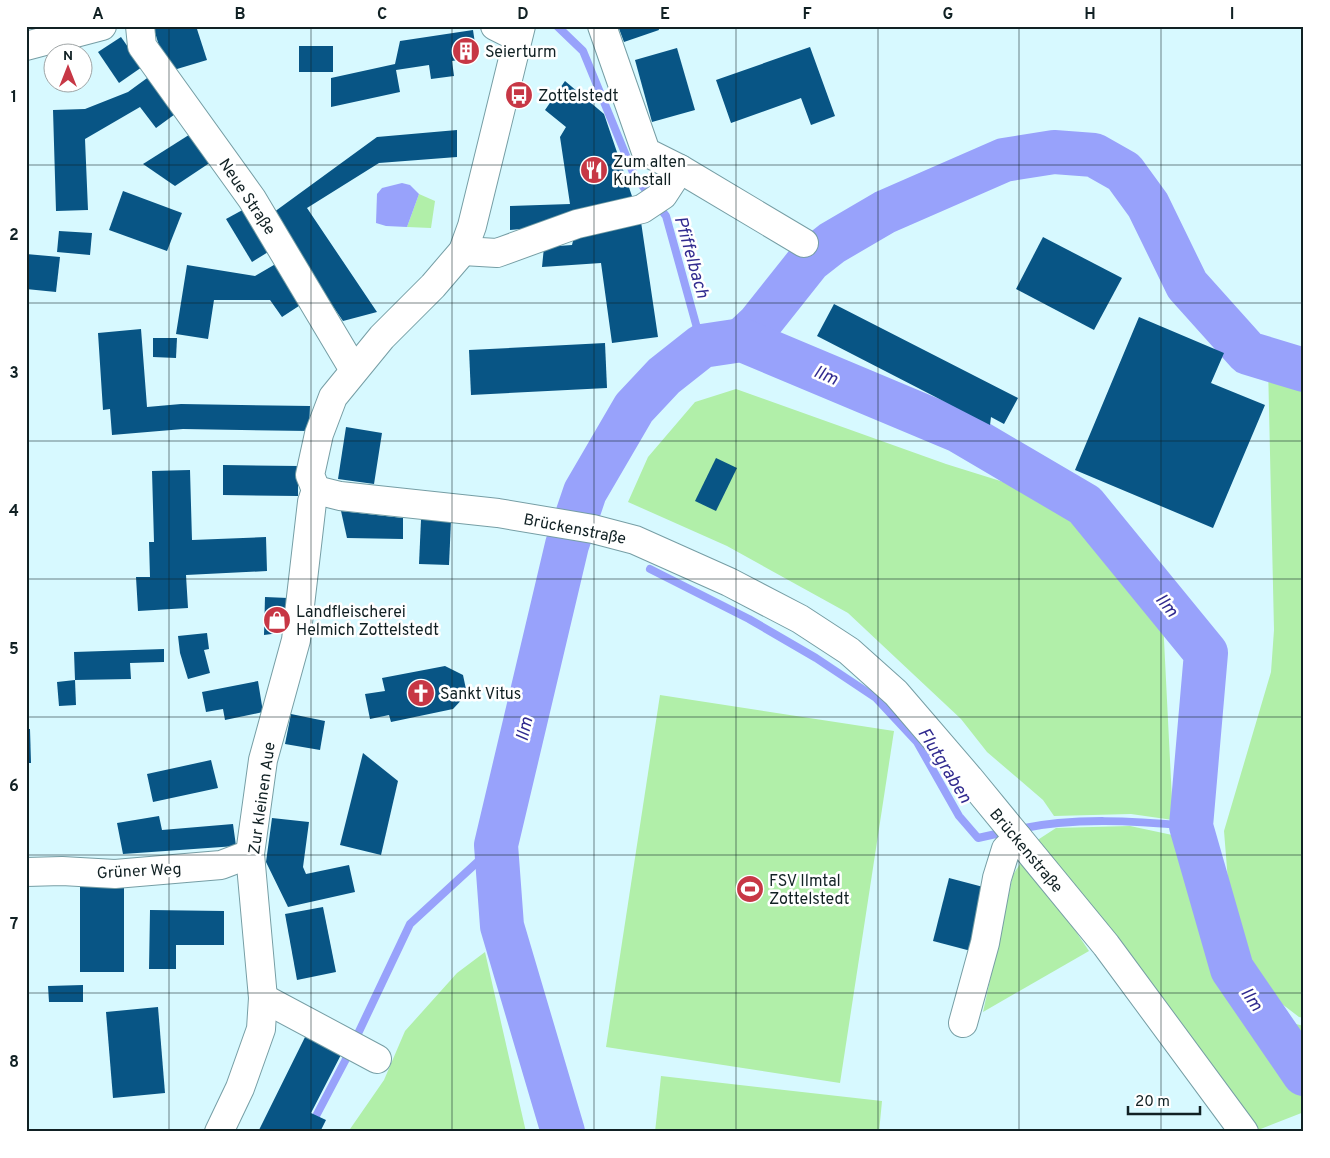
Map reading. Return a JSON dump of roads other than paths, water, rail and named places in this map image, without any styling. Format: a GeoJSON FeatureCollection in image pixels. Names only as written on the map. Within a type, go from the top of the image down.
{"type":"FeatureCollection","features":[{"type":"Feature","properties":{"kind":"street"},"geometry":{"type":"LineString","coordinates":[[26,46],[102,26]]}},
{"type":"Feature","properties":{"kind":"street","name":"Neue Straße"},"geometry":{"type":"LineString","coordinates":[[140,26],[142,46],[252,199],[354,370]]}},
{"type":"Feature","properties":{"kind":"street"},"geometry":{"type":"LineString","coordinates":[[602,26],[646,152],[680,169],[804,243]]}},
{"type":"Feature","properties":{"kind":"street"},"geometry":{"type":"LineString","coordinates":[[316,490],[310,475],[319,434],[333,397],[354,370],[463,251],[472,226],[511,30]]}},
{"type":"Feature","properties":{"kind":"street"},"geometry":{"type":"LineString","coordinates":[[463,251],[497,253],[577,224],[653,202],[680,169]]}},
{"type":"Feature","properties":{"kind":"street","name":"Brückenstraße"},"geometry":{"type":"LineString","coordinates":[[316,490],[340,496],[498,514],[550,522],[593,529],[635,540],[729,582],[800,619],[849,651],[896,693],[936,738],[1106,945],[1210,1083],[1244,1132]]}},
{"type":"Feature","properties":{"kind":"street","name":"Zur kleinen Aue"},"geometry":{"type":"LineString","coordinates":[[219,1132],[240,1088],[261,1030],[263,998],[250,854],[263,760],[296,640],[309,519],[316,490]]}},
{"type":"Feature","properties":{"kind":"street"},"geometry":{"type":"LineString","coordinates":[[963,1023],[1010,830]]}},
{"type":"Feature","properties":{"kind":"street","name":"Grüner Weg"},"geometry":{"type":"LineString","coordinates":[[26,872],[62,870],[115,874],[221,865],[250,854]]}},
{"type":"Feature","properties":{"kind":"street"},"geometry":{"type":"LineString","coordinates":[[263,998],[308,1020],[332,1037],[377,1059]]}},
{"type":"Feature","properties":{"kind":"water"},"geometry":{"type":"Polygon","coordinates":[[[402,183],[410,185],[419,194],[407,227],[386,226],[376,223],[377,194],[382,188],[402,183]]]}},
{"type":"Feature","properties":{"kind":"waterway","name":"Pfiffelbach"},"geometry":{"type":"LineString","coordinates":[[557,26],[583,51],[634,175],[666,216],[702,346]]}},
{"type":"Feature","properties":{"kind":"waterway","name":"Ilm"},"geometry":{"type":"LineString","coordinates":[[742,340],[759,324],[809,261],[832,243],[885,212],[1004,160],[1054,152],[1094,155],[1124,172],[1148,205],[1187,285],[1248,353],[1304,370]]}},
{"type":"Feature","properties":{"kind":"waterway","name":"Ilm"},"geometry":{"type":"LineString","coordinates":[[563,1132],[502,926],[496,845],[567,545],[585,492],[634,408],[664,376],[702,346],[742,340],[959,431],[1085,505],[1206,653],[1191,826],[1232,969],[1304,1074]]}},
{"type":"Feature","properties":{"kind":"waterway","name":"Flutgraben"},"geometry":{"type":"LineString","coordinates":[[650,569],[749,619],[816,658],[876,698],[917,742],[959,816],[978,838],[1005,832]]}},
{"type":"Feature","properties":{"kind":"waterway","name":"Flutgraben"},"geometry":{"type":"LineString","coordinates":[[1019,829],[1083,821],[1191,826]]}},
{"type":"Feature","properties":{"kind":"waterway"},"geometry":{"type":"LineString","coordinates":[[316,1116],[345,1061],[410,924],[496,845]]}},
{"type":"Feature","properties":{"kind":"place","name":"Seierturm"},"geometry":{"type":"Point","coordinates":[466,51]}},
{"type":"Feature","properties":{"kind":"place","name":"Zottelstedt"},"geometry":{"type":"Point","coordinates":[519,95]}},
{"type":"Feature","properties":{"kind":"place","name":"Zum alten Kuhstall"},"geometry":{"type":"Point","coordinates":[594,170]}},
{"type":"Feature","properties":{"kind":"place","name":"Landfleischerei Helmich Zottelstedt"},"geometry":{"type":"Point","coordinates":[277,620]}},
{"type":"Feature","properties":{"kind":"place","name":"Sankt Vitus"},"geometry":{"type":"Point","coordinates":[421,693]}},
{"type":"Feature","properties":{"kind":"place","name":"FSV Ilmtal Zottelstedt"},"geometry":{"type":"Point","coordinates":[750,889]}}]}
